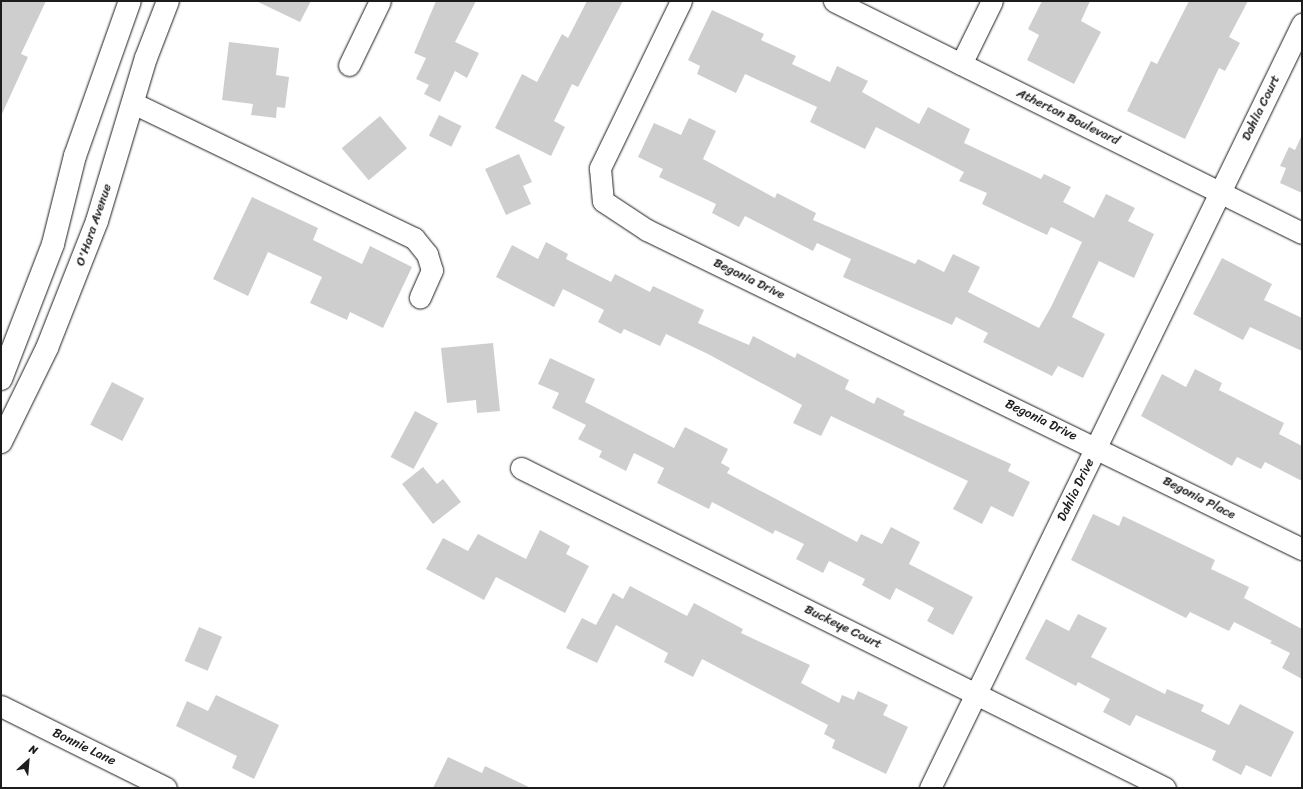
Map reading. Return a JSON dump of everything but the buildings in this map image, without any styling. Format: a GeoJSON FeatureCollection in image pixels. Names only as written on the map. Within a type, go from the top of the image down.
{"type":"FeatureCollection","features":[{"type":"Feature","properties":{"kind":"main road"},"geometry":{"type":"LineString","coordinates":[[1,379],[53,244],[75,156],[130,1]]}},
{"type":"Feature","properties":{"kind":"main road","name":"O'Hara Avenue"},"geometry":{"type":"LineString","coordinates":[[1,442],[28,390],[71,289],[97,221],[133,103],[168,1]]}},
{"type":"Feature","properties":{"kind":"street"},"geometry":{"type":"LineString","coordinates":[[349,65],[380,1]]}},
{"type":"Feature","properties":{"kind":"street","name":"Begonia Drive"},"geometry":{"type":"LineString","coordinates":[[681,1],[600,168],[603,201],[647,230],[1097,447]]}},
{"type":"Feature","properties":{"kind":"street","name":"Atherton Boulevard"},"geometry":{"type":"LineString","coordinates":[[834,1],[1302,233]]}},
{"type":"Feature","properties":{"kind":"street"},"geometry":{"type":"LineString","coordinates":[[961,64],[992,1]]}},
{"type":"Feature","properties":{"kind":"street","name":"Dahlia Court"},"geometry":{"type":"LineString","coordinates":[[1221,193],[1302,24]]}},
{"type":"Feature","properties":{"kind":"street"},"geometry":{"type":"LineString","coordinates":[[133,103],[414,238],[427,254],[432,270],[420,297]]}},
{"type":"Feature","properties":{"kind":"street","name":"Dahlia Drive"},"geometry":{"type":"LineString","coordinates":[[930,788],[1221,193]]}},
{"type":"Feature","properties":{"kind":"street","name":"Begonia Place"},"geometry":{"type":"LineString","coordinates":[[1097,447],[1302,549]]}},
{"type":"Feature","properties":{"kind":"street","name":"Buckeye Court"},"geometry":{"type":"LineString","coordinates":[[521,468],[977,693],[1165,788]]}},
{"type":"Feature","properties":{"kind":"street","name":"Bonnie Lane"},"geometry":{"type":"LineString","coordinates":[[1,706],[166,788]]}}]}
